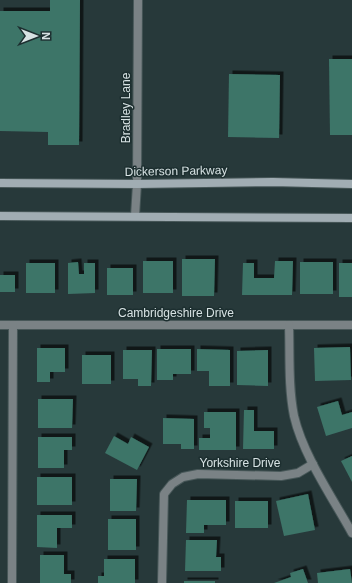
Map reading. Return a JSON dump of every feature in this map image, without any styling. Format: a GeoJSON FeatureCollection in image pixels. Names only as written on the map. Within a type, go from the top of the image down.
{"type":"FeatureCollection","features":[{"type":"Feature","properties":{"kind":"main road","name":"Dickerson Parkway"},"geometry":{"type":"LineString","coordinates":[[0,183],[137,184],[273,182],[352,184]]}},
{"type":"Feature","properties":{"kind":"main road"},"geometry":{"type":"LineString","coordinates":[[0,216],[352,218]]}},
{"type":"Feature","properties":{"kind":"street","name":"Bradley Lane"},"geometry":{"type":"LineString","coordinates":[[135,216],[137,184],[138,0]]}},
{"type":"Feature","properties":{"kind":"street","name":"Cambridgeshire Drive"},"geometry":{"type":"LineString","coordinates":[[0,324],[352,324]]}},
{"type":"Feature","properties":{"kind":"street"},"geometry":{"type":"LineString","coordinates":[[12,583],[13,325]]}},
{"type":"Feature","properties":{"kind":"street"},"geometry":{"type":"LineString","coordinates":[[289,325],[291,397],[300,436],[313,464],[352,533]]}},
{"type":"Feature","properties":{"kind":"street","name":"Yorkshire Drive"},"geometry":{"type":"LineString","coordinates":[[162,583],[164,494],[172,484],[183,477],[198,474],[281,476],[298,473],[313,464]]}},
{"type":"Feature","properties":{"kind":"building"},"geometry":{"type":"Polygon","coordinates":[[[50,0],[80,0],[79,145],[48,145],[48,132],[0,131],[0,11],[50,11],[50,0]]]}},
{"type":"Feature","properties":{"kind":"building"},"geometry":{"type":"Polygon","coordinates":[[[329,59],[352,59],[352,135],[330,135],[329,59]]]}},
{"type":"Feature","properties":{"kind":"building"},"geometry":{"type":"Polygon","coordinates":[[[229,74],[280,75],[279,138],[228,137],[229,74]]]}},
{"type":"Feature","properties":{"kind":"building"},"geometry":{"type":"Polygon","coordinates":[[[182,259],[215,259],[214,296],[182,296],[182,259]]]}},
{"type":"Feature","properties":{"kind":"building"},"geometry":{"type":"Polygon","coordinates":[[[143,261],[173,261],[173,293],[143,293],[143,261]]]}},
{"type":"Feature","properties":{"kind":"building"},"geometry":{"type":"Polygon","coordinates":[[[275,261],[293,261],[292,295],[242,295],[243,263],[254,263],[254,278],[274,278],[275,261]]]}},
{"type":"Feature","properties":{"kind":"building"},"geometry":{"type":"Polygon","coordinates":[[[78,262],[79,274],[84,274],[84,263],[95,263],[95,293],[68,294],[68,263],[78,262]]]}},
{"type":"Feature","properties":{"kind":"building"},"geometry":{"type":"Polygon","coordinates":[[[300,262],[333,262],[333,294],[300,294],[300,262]]]}},
{"type":"Feature","properties":{"kind":"building"},"geometry":{"type":"Polygon","coordinates":[[[26,263],[55,263],[55,293],[26,293],[26,263]]]}},
{"type":"Feature","properties":{"kind":"building"},"geometry":{"type":"Polygon","coordinates":[[[339,263],[352,263],[352,297],[339,297],[339,263]]]}},
{"type":"Feature","properties":{"kind":"building"},"geometry":{"type":"Polygon","coordinates":[[[107,268],[133,268],[133,295],[107,295],[107,268]]]}},
{"type":"Feature","properties":{"kind":"building"},"geometry":{"type":"Polygon","coordinates":[[[0,275],[15,275],[15,292],[0,292],[0,275]]]}},
{"type":"Feature","properties":{"kind":"building"},"geometry":{"type":"Polygon","coordinates":[[[350,347],[351,380],[315,381],[314,348],[350,347]]]}},
{"type":"Feature","properties":{"kind":"building"},"geometry":{"type":"Polygon","coordinates":[[[37,348],[65,348],[65,372],[50,372],[50,382],[37,382],[37,348]]]}},
{"type":"Feature","properties":{"kind":"building"},"geometry":{"type":"Polygon","coordinates":[[[157,349],[191,349],[191,374],[173,374],[173,380],[157,380],[157,349]]]}},
{"type":"Feature","properties":{"kind":"building"},"geometry":{"type":"Polygon","coordinates":[[[197,349],[230,350],[230,386],[209,386],[209,371],[197,371],[197,349]]]}},
{"type":"Feature","properties":{"kind":"building"},"geometry":{"type":"Polygon","coordinates":[[[123,350],[152,350],[151,386],[138,386],[138,379],[123,379],[123,350]]]}},
{"type":"Feature","properties":{"kind":"building"},"geometry":{"type":"Polygon","coordinates":[[[268,350],[268,386],[237,385],[237,351],[268,350]]]}},
{"type":"Feature","properties":{"kind":"building"},"geometry":{"type":"Polygon","coordinates":[[[82,355],[111,355],[111,384],[82,384],[82,355]]]}},
{"type":"Feature","properties":{"kind":"building"},"geometry":{"type":"Polygon","coordinates":[[[38,399],[73,399],[72,428],[38,428],[38,399]]]}},
{"type":"Feature","properties":{"kind":"building"},"geometry":{"type":"Polygon","coordinates":[[[338,401],[342,415],[352,412],[352,428],[326,436],[317,407],[338,401]]]}},
{"type":"Feature","properties":{"kind":"building"},"geometry":{"type":"Polygon","coordinates":[[[244,410],[254,410],[254,431],[274,431],[274,449],[243,449],[244,410]]]}},
{"type":"Feature","properties":{"kind":"building"},"geometry":{"type":"Polygon","coordinates":[[[204,412],[236,412],[236,450],[199,450],[199,438],[210,438],[210,428],[204,428],[204,412]]]}},
{"type":"Feature","properties":{"kind":"building"},"geometry":{"type":"Polygon","coordinates":[[[163,418],[194,419],[194,449],[181,449],[181,444],[163,444],[163,418]]]}},
{"type":"Feature","properties":{"kind":"building"},"geometry":{"type":"Polygon","coordinates":[[[114,436],[128,444],[131,437],[149,447],[137,470],[105,453],[114,436]]]}},
{"type":"Feature","properties":{"kind":"building"},"geometry":{"type":"Polygon","coordinates":[[[38,437],[72,437],[72,450],[64,450],[64,468],[38,468],[38,437]]]}},
{"type":"Feature","properties":{"kind":"building"},"geometry":{"type":"Polygon","coordinates":[[[352,456],[352,482],[341,461],[352,456]]]}},
{"type":"Feature","properties":{"kind":"building"},"geometry":{"type":"Polygon","coordinates":[[[37,477],[72,477],[72,505],[37,505],[37,477]]]}},
{"type":"Feature","properties":{"kind":"building"},"geometry":{"type":"Polygon","coordinates":[[[110,479],[137,479],[136,511],[110,511],[110,479]]]}},
{"type":"Feature","properties":{"kind":"building"},"geometry":{"type":"Polygon","coordinates":[[[308,494],[315,530],[284,536],[276,501],[308,494]]]}},
{"type":"Feature","properties":{"kind":"building"},"geometry":{"type":"Polygon","coordinates":[[[187,500],[226,500],[226,525],[204,525],[204,533],[186,533],[187,500]]]}},
{"type":"Feature","properties":{"kind":"building"},"geometry":{"type":"Polygon","coordinates":[[[235,501],[268,501],[268,528],[235,528],[235,501]]]}},
{"type":"Feature","properties":{"kind":"building"},"geometry":{"type":"Polygon","coordinates":[[[37,515],[72,515],[72,528],[57,528],[57,548],[37,547],[37,515]]]}},
{"type":"Feature","properties":{"kind":"building"},"geometry":{"type":"Polygon","coordinates":[[[108,519],[136,519],[136,550],[108,550],[108,519]]]}},
{"type":"Feature","properties":{"kind":"building"},"geometry":{"type":"Polygon","coordinates":[[[186,540],[217,540],[216,557],[221,557],[221,571],[185,571],[186,540]]]}},
{"type":"Feature","properties":{"kind":"building"},"geometry":{"type":"Polygon","coordinates":[[[40,555],[64,555],[64,574],[71,574],[71,583],[40,583],[40,555]]]}},
{"type":"Feature","properties":{"kind":"building"},"geometry":{"type":"Polygon","coordinates":[[[104,559],[135,559],[135,583],[98,583],[98,576],[104,576],[104,559]]]}},
{"type":"Feature","properties":{"kind":"building"},"geometry":{"type":"Polygon","coordinates":[[[303,569],[308,583],[274,583],[291,577],[290,573],[303,569]]]}},
{"type":"Feature","properties":{"kind":"building"},"geometry":{"type":"Polygon","coordinates":[[[350,569],[352,583],[318,583],[317,573],[350,569]]]}},
{"type":"Feature","properties":{"kind":"building"},"geometry":{"type":"Polygon","coordinates":[[[184,581],[215,581],[215,583],[184,583],[184,581]]]}}]}
